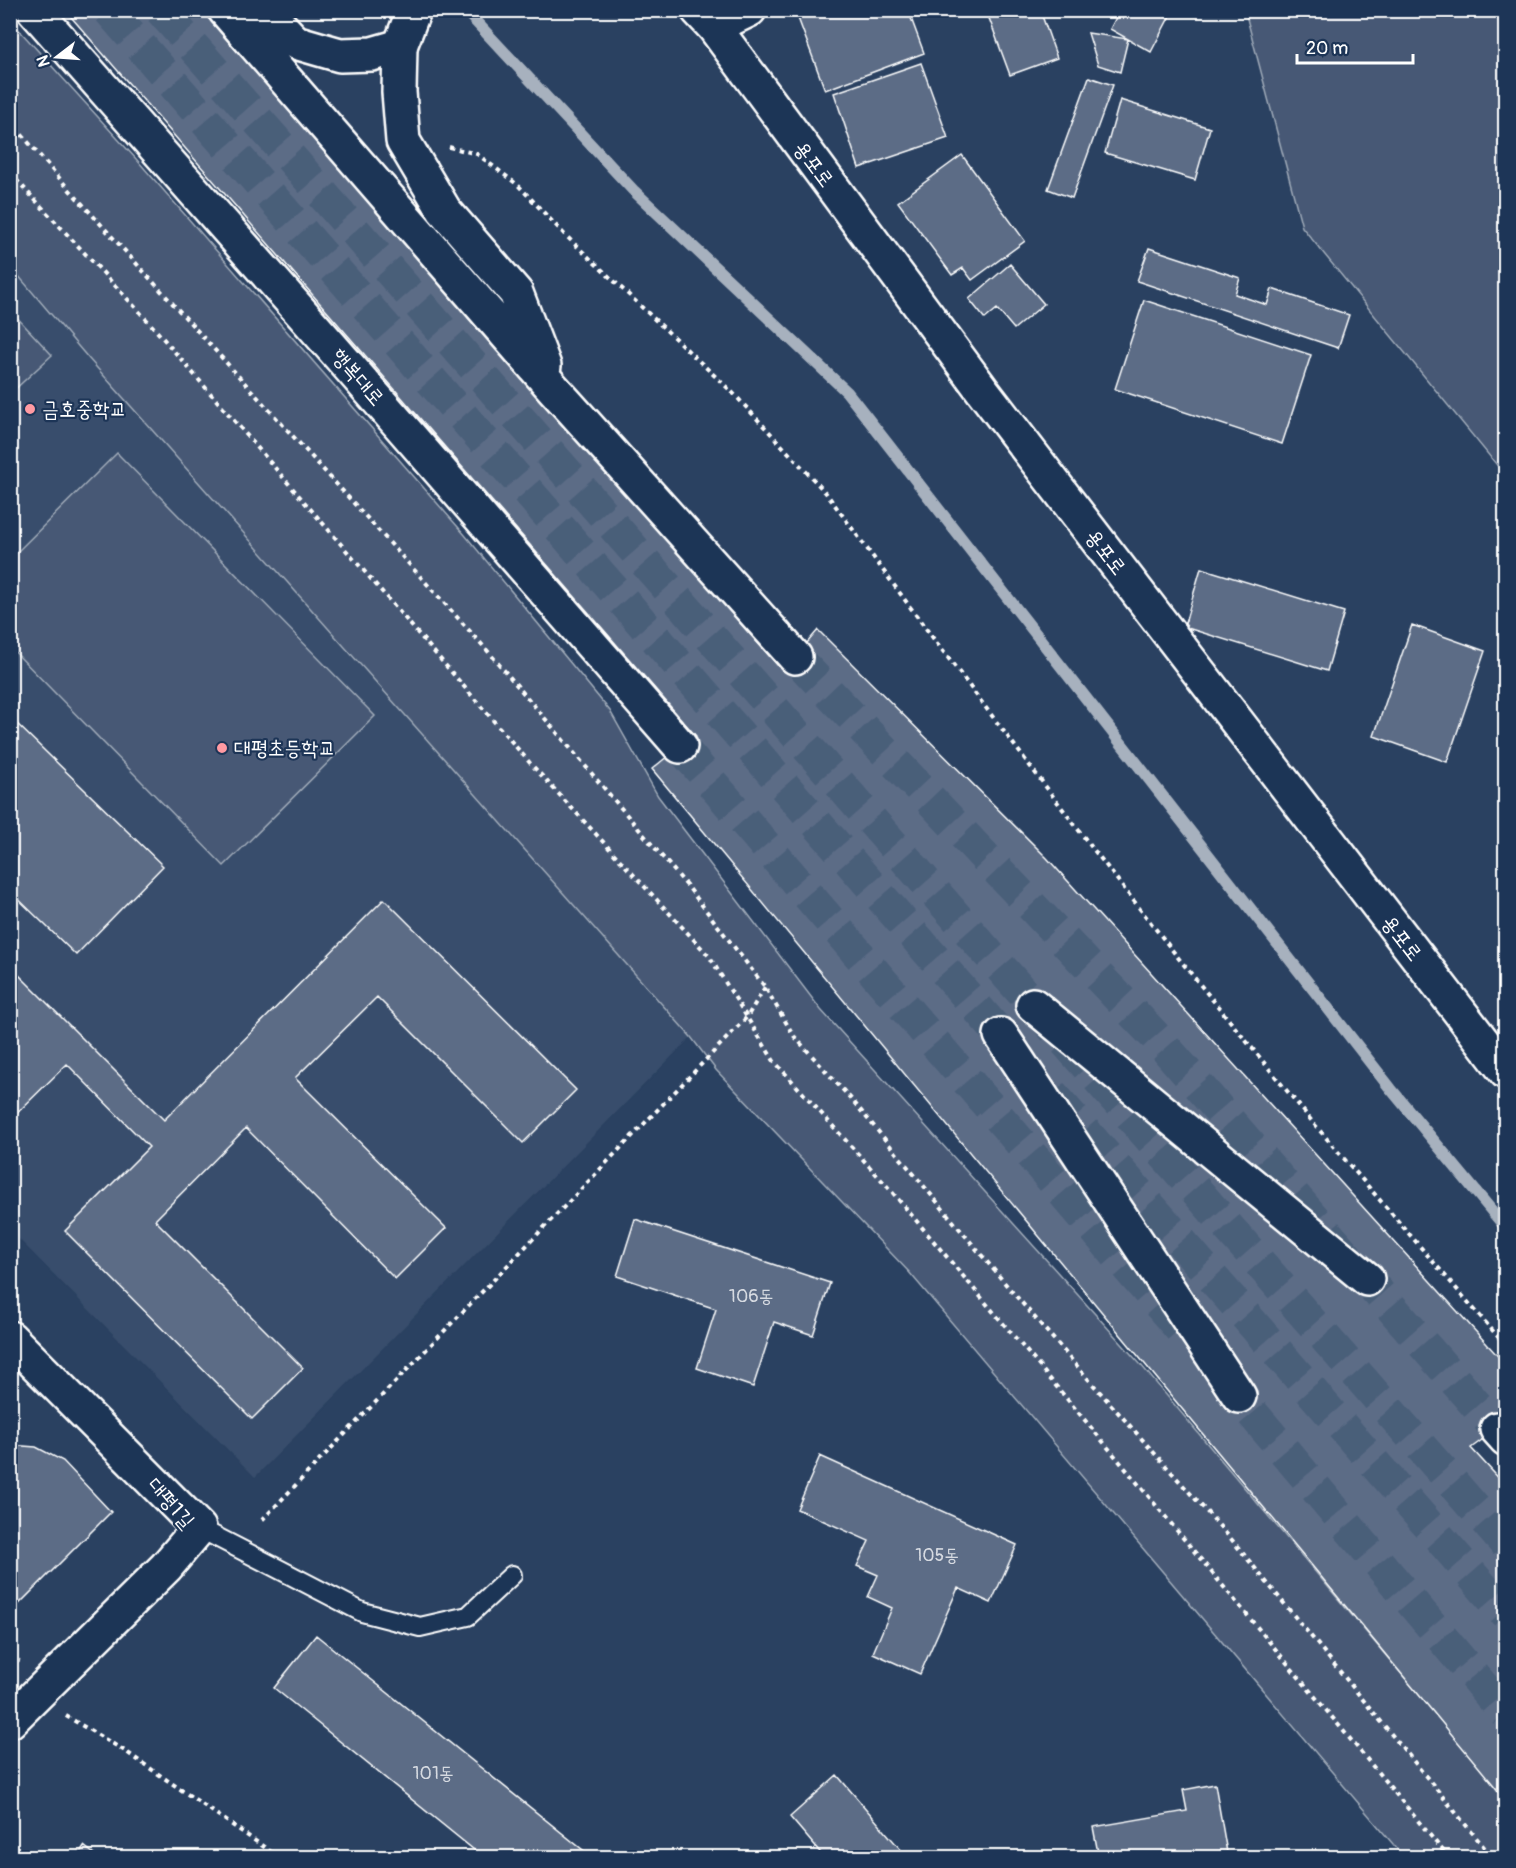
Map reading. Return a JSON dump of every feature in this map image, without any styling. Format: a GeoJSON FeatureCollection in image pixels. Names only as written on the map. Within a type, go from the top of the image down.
{"type":"FeatureCollection","features":[{"type":"Feature","properties":{"kind":"main road","name":"행복대로"},"geometry":{"type":"LineString","coordinates":[[34,10],[680,746]]}},
{"type":"Feature","properties":{"kind":"main road"},"geometry":{"type":"LineString","coordinates":[[225,10],[552,387],[795,657]]}},
{"type":"Feature","properties":{"kind":"main road"},"geometry":{"type":"LineString","coordinates":[[265,10],[294,42],[340,54],[372,54],[400,46]]}},
{"type":"Feature","properties":{"kind":"main road"},"geometry":{"type":"LineString","coordinates":[[414,10],[400,46],[399,92],[403,141],[444,210],[516,293],[552,387]]}},
{"type":"Feature","properties":{"kind":"main road","name":"용포로"},"geometry":{"type":"LineString","coordinates":[[749,10],[706,19],[983,391],[1506,1072]]}},
{"type":"Feature","properties":{"kind":"main road"},"geometry":{"type":"LineString","coordinates":[[1033,1005],[1367,1279]]}},
{"type":"Feature","properties":{"kind":"main road"},"geometry":{"type":"LineString","coordinates":[[1001,1035],[1239,1396]]}},
{"type":"Feature","properties":{"kind":"main road","name":"대평1길"},"geometry":{"type":"LineString","coordinates":[[10,1338],[199,1528],[166,1568],[10,1721]]}},
{"type":"Feature","properties":{"kind":"lane"},"geometry":{"type":"LineString","coordinates":[[199,1528],[362,1611],[420,1627],[468,1616],[512,1575]]}},
{"type":"Feature","properties":{"kind":"path"},"geometry":{"type":"LineString","coordinates":[[10,122],[486,649],[688,887],[765,987],[795,1036],[852,1100],[1068,1356],[1232,1540],[1493,1857]]}},
{"type":"Feature","properties":{"kind":"path"},"geometry":{"type":"LineString","coordinates":[[403,141],[426,142],[477,154],[518,185],[564,234],[733,393],[826,493],[954,666],[1180,960],[1315,1125],[1506,1346]]}},
{"type":"Feature","properties":{"kind":"path"},"geometry":{"type":"LineString","coordinates":[[10,173],[148,321],[530,763],[709,956],[774,1061],[887,1186],[1083,1417],[1449,1857]]}},
{"type":"Feature","properties":{"kind":"path"},"geometry":{"type":"LineString","coordinates":[[262,1520],[747,1017],[765,987]]}},
{"type":"Feature","properties":{"kind":"path"},"geometry":{"type":"LineString","coordinates":[[10,1659],[26,1662]]}},
{"type":"Feature","properties":{"kind":"path"},"geometry":{"type":"LineString","coordinates":[[64,1715],[125,1750],[280,1857]]}},
{"type":"Feature","properties":{"kind":"shaded area"},"geometry":{"type":"Polygon","coordinates":[[[1245,11],[1505,11],[1505,475],[1302,227],[1245,11]]]}},
{"type":"Feature","properties":{"kind":"shaded area"},"geometry":{"type":"Polygon","coordinates":[[[10,20],[137,160],[465,535],[610,711],[658,796],[821,1010],[1141,1365],[1484,1772],[1505,1801],[1505,1857],[1404,1857],[909,1272],[716,1070],[691,1037],[89,359],[11,267],[10,20]]]}},
{"type":"Feature","properties":{"kind":"shaded area","name":"대평초등학교"},"geometry":{"type":"Polygon","coordinates":[[[10,267],[691,1037],[255,1477],[11,1231],[10,267]]]}},
{"type":"Feature","properties":{"kind":"shaded area"},"geometry":{"type":"Polygon","coordinates":[[[10,310],[52,355],[11,393],[10,393],[10,310]]]}},
{"type":"Feature","properties":{"kind":"shaded area"},"geometry":{"type":"Polygon","coordinates":[[[117,453],[375,716],[224,866],[11,648],[11,558],[117,453]]]}},
{"type":"Feature","properties":{"kind":"building"},"geometry":{"type":"Polygon","coordinates":[[[65,10],[201,10],[779,667],[795,657],[818,630],[1047,858],[1506,1365],[1506,1420],[1471,1448],[1506,1486],[1506,1800],[652,769],[696,736],[65,10]]]}},
{"type":"Feature","properties":{"kind":"building"},"geometry":{"type":"Polygon","coordinates":[[[795,10],[908,10],[924,53],[825,90],[795,10]]]}},
{"type":"Feature","properties":{"kind":"building"},"geometry":{"type":"Polygon","coordinates":[[[986,10],[1040,10],[1057,58],[1010,75],[986,10]]]}},
{"type":"Feature","properties":{"kind":"building"},"geometry":{"type":"Polygon","coordinates":[[[1120,10],[1173,10],[1151,52],[1110,29],[1120,10]]]}},
{"type":"Feature","properties":{"kind":"building"},"geometry":{"type":"Polygon","coordinates":[[[1088,33],[1128,39],[1120,72],[1098,65],[1088,33]]]}},
{"type":"Feature","properties":{"kind":"building"},"geometry":{"type":"Polygon","coordinates":[[[921,63],[948,138],[859,168],[834,93],[921,63]]]}},
{"type":"Feature","properties":{"kind":"building"},"geometry":{"type":"Polygon","coordinates":[[[1089,77],[1113,85],[1072,198],[1048,189],[1089,77]]]}},
{"type":"Feature","properties":{"kind":"building"},"geometry":{"type":"Polygon","coordinates":[[[1120,100],[1210,128],[1195,180],[1105,153],[1120,100]]]}},
{"type":"Feature","properties":{"kind":"building"},"geometry":{"type":"Polygon","coordinates":[[[962,155],[1025,241],[972,280],[963,268],[952,275],[898,202],[962,155]]]}},
{"type":"Feature","properties":{"kind":"building"},"geometry":{"type":"Polygon","coordinates":[[[1149,248],[1240,278],[1235,294],[1267,305],[1272,289],[1349,315],[1338,348],[1137,281],[1149,248]]]}},
{"type":"Feature","properties":{"kind":"building"},"geometry":{"type":"Polygon","coordinates":[[[1010,264],[1044,304],[1014,329],[997,309],[985,319],[969,299],[1010,264]]]}},
{"type":"Feature","properties":{"kind":"building"},"geometry":{"type":"Polygon","coordinates":[[[1144,300],[1311,355],[1282,444],[1115,389],[1144,300]]]}},
{"type":"Feature","properties":{"kind":"building"},"geometry":{"type":"Polygon","coordinates":[[[1201,568],[1344,612],[1327,671],[1184,627],[1201,568]]]}},
{"type":"Feature","properties":{"kind":"building"},"geometry":{"type":"Polygon","coordinates":[[[1412,625],[1485,651],[1447,762],[1374,736],[1412,625]]]}},
{"type":"Feature","properties":{"kind":"building"},"geometry":{"type":"Polygon","coordinates":[[[10,717],[163,866],[76,955],[10,891],[10,717]]]}},
{"type":"Feature","properties":{"kind":"building"},"geometry":{"type":"Polygon","coordinates":[[[384,899],[576,1090],[523,1143],[377,997],[295,1078],[446,1228],[395,1279],[246,1128],[155,1220],[303,1368],[252,1419],[65,1231],[149,1147],[67,1064],[10,1120],[10,966],[164,1120],[384,899]]]}},
{"type":"Feature","properties":{"kind":"building"},"geometry":{"type":"Polygon","coordinates":[[[635,1219],[830,1283],[813,1335],[774,1322],[753,1387],[697,1368],[716,1309],[617,1276],[635,1219]]]}},
{"type":"Feature","properties":{"kind":"building"},"geometry":{"type":"Polygon","coordinates":[[[10,1445],[36,1447],[63,1461],[111,1512],[14,1609],[10,1607],[10,1445]]]}},
{"type":"Feature","properties":{"kind":"building"},"geometry":{"type":"Polygon","coordinates":[[[820,1456],[1017,1545],[991,1603],[958,1588],[920,1674],[873,1653],[892,1608],[868,1597],[878,1575],[857,1566],[869,1541],[797,1509],[820,1456]]]}},
{"type":"Feature","properties":{"kind":"building"},"geometry":{"type":"Polygon","coordinates":[[[316,1635],[593,1858],[484,1858],[274,1688],[316,1635]]]}},
{"type":"Feature","properties":{"kind":"building"},"geometry":{"type":"Polygon","coordinates":[[[837,1775],[908,1858],[825,1858],[790,1817],[837,1775]]]}},
{"type":"Feature","properties":{"kind":"building"},"geometry":{"type":"Polygon","coordinates":[[[1215,1784],[1228,1858],[1099,1858],[1093,1827],[1187,1811],[1183,1790],[1215,1784]]]}},
{"type":"Feature","properties":{"kind":"building"},"geometry":{"type":"Polygon","coordinates":[[[84,1846],[99,1858],[76,1858],[84,1846]]]}},
{"type":"Feature","properties":{"kind":"waterway"},"geometry":{"type":"LineString","coordinates":[[465,10],[633,190],[847,392],[1391,1089],[1506,1228]]}},
{"type":"Feature","properties":{"kind":"tunnel"},"geometry":{"type":"LineString","coordinates":[[109,10],[1020,1057]]}},
{"type":"Feature","properties":{"kind":"tunnel"},"geometry":{"type":"LineString","coordinates":[[161,10],[1506,1544]]}},
{"type":"Feature","properties":{"kind":"tunnel"},"geometry":{"type":"LineString","coordinates":[[795,657],[1155,1036],[1497,1429]]}},
{"type":"Feature","properties":{"kind":"tunnel"},"geometry":{"type":"LineString","coordinates":[[680,746],[1183,1332]]}},
{"type":"Feature","properties":{"kind":"tunnel"},"geometry":{"type":"LineString","coordinates":[[1052,1094],[1506,1614]]}},
{"type":"Feature","properties":{"kind":"tunnel"},"geometry":{"type":"LineString","coordinates":[[1221,1376],[1506,1714]]}},
{"type":"Feature","properties":{"kind":"place","name":"금호중학교"},"geometry":{"type":"Point","coordinates":[30,409]}},
{"type":"Feature","properties":{"kind":"place","name":"대평초등학교"},"geometry":{"type":"Point","coordinates":[222,748]}}]}
